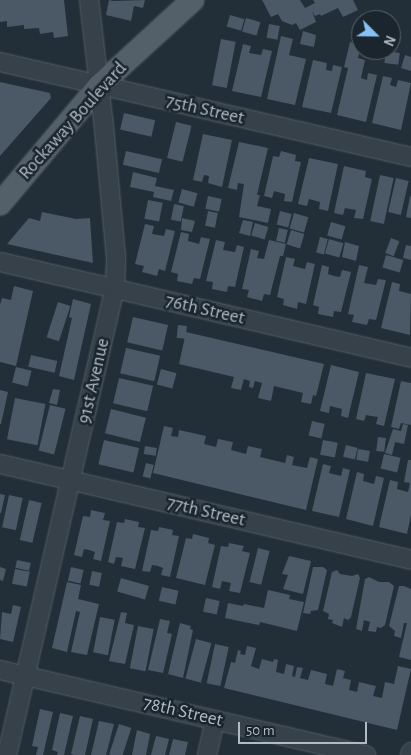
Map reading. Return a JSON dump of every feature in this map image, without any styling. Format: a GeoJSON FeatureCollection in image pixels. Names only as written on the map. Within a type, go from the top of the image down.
{"type":"FeatureCollection","features":[{"type":"Feature","properties":{"kind":"main road","name":"Rockaway Boulevard"},"geometry":{"type":"LineString","coordinates":[[0,204],[99,86],[193,0]]}},
{"type":"Feature","properties":{"kind":"street","name":"91st Avenue"},"geometry":{"type":"LineString","coordinates":[[7,755],[115,288],[116,257],[89,0]]}},
{"type":"Feature","properties":{"kind":"street","name":"75th Street"},"geometry":{"type":"LineString","coordinates":[[0,62],[411,156]]}},
{"type":"Feature","properties":{"kind":"street","name":"76th Street"},"geometry":{"type":"LineString","coordinates":[[0,262],[411,358]]}},
{"type":"Feature","properties":{"kind":"street","name":"77th Street"},"geometry":{"type":"LineString","coordinates":[[0,464],[411,560]]}},
{"type":"Feature","properties":{"kind":"street","name":"78th Street"},"geometry":{"type":"LineString","coordinates":[[0,670],[366,755]]}},
{"type":"Feature","properties":{"kind":"street"},"geometry":{"type":"LineString","coordinates":[[207,755],[216,720]]}},
{"type":"Feature","properties":{"kind":"building"},"geometry":{"type":"Polygon","coordinates":[[[0,0],[64,0],[68,36],[54,38],[53,32],[40,34],[39,28],[24,29],[24,25],[7,27],[7,21],[0,22],[0,0]]]}},
{"type":"Feature","properties":{"kind":"building"},"geometry":{"type":"Polygon","coordinates":[[[109,0],[145,0],[143,8],[134,6],[131,21],[106,15],[109,0]]]}},
{"type":"Feature","properties":{"kind":"building"},"geometry":{"type":"Polygon","coordinates":[[[262,0],[300,0],[305,8],[315,3],[313,0],[353,0],[358,10],[351,10],[351,13],[343,17],[338,8],[321,16],[320,14],[315,16],[312,11],[316,22],[300,30],[296,23],[292,25],[282,21],[278,14],[271,17],[262,0]]]}},
{"type":"Feature","properties":{"kind":"building"},"geometry":{"type":"Polygon","coordinates":[[[230,15],[244,19],[241,31],[227,27],[230,15]]]}},
{"type":"Feature","properties":{"kind":"building"},"geometry":{"type":"Polygon","coordinates":[[[246,18],[260,22],[257,36],[242,31],[246,18]]]}},
{"type":"Feature","properties":{"kind":"building"},"geometry":{"type":"Polygon","coordinates":[[[269,24],[280,26],[277,40],[267,38],[269,24]]]}},
{"type":"Feature","properties":{"kind":"building"},"geometry":{"type":"Polygon","coordinates":[[[303,31],[316,35],[314,47],[300,44],[303,31]]]}},
{"type":"Feature","properties":{"kind":"building"},"geometry":{"type":"Polygon","coordinates":[[[281,36],[293,39],[289,55],[306,59],[295,105],[267,99],[281,36]]]}},
{"type":"Feature","properties":{"kind":"building"},"geometry":{"type":"Polygon","coordinates":[[[221,39],[236,42],[227,88],[212,85],[221,39]]]}},
{"type":"Feature","properties":{"kind":"building"},"geometry":{"type":"Polygon","coordinates":[[[350,42],[351,60],[365,60],[361,78],[367,80],[368,73],[377,75],[366,122],[337,115],[348,68],[344,67],[350,42]]]}},
{"type":"Feature","properties":{"kind":"building"},"geometry":{"type":"Polygon","coordinates":[[[243,44],[251,46],[249,53],[261,55],[263,49],[272,51],[261,97],[232,91],[243,44]]]}},
{"type":"Feature","properties":{"kind":"building"},"geometry":{"type":"Polygon","coordinates":[[[405,55],[411,57],[411,71],[401,68],[405,55]]]}},
{"type":"Feature","properties":{"kind":"building"},"geometry":{"type":"Polygon","coordinates":[[[313,60],[327,63],[326,70],[332,71],[333,65],[342,67],[331,113],[302,107],[313,60]]]}},
{"type":"Feature","properties":{"kind":"building"},"geometry":{"type":"Polygon","coordinates":[[[385,60],[399,60],[398,65],[384,63],[385,60]]]}},
{"type":"Feature","properties":{"kind":"building"},"geometry":{"type":"Polygon","coordinates":[[[383,76],[392,78],[390,85],[396,87],[398,80],[411,83],[401,130],[372,123],[383,76]]]}},
{"type":"Feature","properties":{"kind":"building"},"geometry":{"type":"Polygon","coordinates":[[[0,82],[50,93],[51,98],[0,156],[0,82]]]}},
{"type":"Feature","properties":{"kind":"building"},"geometry":{"type":"Polygon","coordinates":[[[124,113],[155,120],[151,137],[120,130],[124,113]]]}},
{"type":"Feature","properties":{"kind":"building"},"geometry":{"type":"Polygon","coordinates":[[[176,122],[192,126],[183,162],[167,158],[176,122]]]}},
{"type":"Feature","properties":{"kind":"building"},"geometry":{"type":"Polygon","coordinates":[[[203,134],[232,140],[222,187],[208,183],[209,176],[204,175],[202,182],[193,180],[203,134]]]}},
{"type":"Feature","properties":{"kind":"building"},"geometry":{"type":"Polygon","coordinates":[[[239,142],[268,148],[257,195],[260,195],[257,206],[271,209],[268,223],[239,217],[244,184],[238,183],[237,190],[228,188],[239,142]]]}},
{"type":"Feature","properties":{"kind":"building"},"geometry":{"type":"Polygon","coordinates":[[[126,151],[162,159],[159,173],[123,165],[126,151]]]}},
{"type":"Feature","properties":{"kind":"building"},"geometry":{"type":"Polygon","coordinates":[[[281,151],[296,155],[295,161],[301,162],[292,202],[284,201],[285,194],[274,191],[272,198],[264,196],[273,156],[279,157],[281,151]]]}},
{"type":"Feature","properties":{"kind":"building"},"geometry":{"type":"Polygon","coordinates":[[[309,158],[338,164],[328,211],[319,209],[320,202],[309,199],[307,206],[298,204],[309,158]]]}},
{"type":"Feature","properties":{"kind":"building"},"geometry":{"type":"Polygon","coordinates":[[[344,166],[366,171],[365,177],[372,179],[363,219],[354,218],[356,210],[345,208],[343,215],[334,213],[344,166]]]}},
{"type":"Feature","properties":{"kind":"building"},"geometry":{"type":"Polygon","coordinates":[[[133,172],[157,178],[155,186],[174,190],[171,201],[153,197],[154,192],[130,187],[133,172]]]}},
{"type":"Feature","properties":{"kind":"building"},"geometry":{"type":"Polygon","coordinates":[[[380,175],[394,178],[384,224],[370,221],[380,175]]]}},
{"type":"Feature","properties":{"kind":"building"},"geometry":{"type":"Polygon","coordinates":[[[396,178],[409,181],[401,215],[388,212],[396,178]]]}},
{"type":"Feature","properties":{"kind":"building"},"geometry":{"type":"Polygon","coordinates":[[[182,189],[197,193],[194,207],[178,203],[182,189]]]}},
{"type":"Feature","properties":{"kind":"building"},"geometry":{"type":"Polygon","coordinates":[[[208,196],[222,199],[219,212],[205,209],[208,196]]]}},
{"type":"Feature","properties":{"kind":"building"},"geometry":{"type":"Polygon","coordinates":[[[411,197],[411,218],[406,217],[411,197]]]}},
{"type":"Feature","properties":{"kind":"building"},"geometry":{"type":"Polygon","coordinates":[[[148,200],[163,203],[159,222],[144,219],[148,200]]]}},
{"type":"Feature","properties":{"kind":"building"},"geometry":{"type":"Polygon","coordinates":[[[174,204],[184,206],[181,222],[171,220],[174,204]]]}},
{"type":"Feature","properties":{"kind":"building"},"geometry":{"type":"Polygon","coordinates":[[[208,211],[218,213],[215,228],[205,226],[208,211]]]}},
{"type":"Feature","properties":{"kind":"building"},"geometry":{"type":"Polygon","coordinates":[[[280,211],[292,214],[288,227],[277,225],[280,211]]]}},
{"type":"Feature","properties":{"kind":"building"},"geometry":{"type":"Polygon","coordinates":[[[42,212],[76,219],[90,218],[93,263],[7,244],[29,218],[40,221],[42,212]]]}},
{"type":"Feature","properties":{"kind":"building"},"geometry":{"type":"Polygon","coordinates":[[[294,213],[308,217],[304,233],[290,228],[294,213]]]}},
{"type":"Feature","properties":{"kind":"building"},"geometry":{"type":"Polygon","coordinates":[[[182,218],[195,221],[192,232],[181,230],[182,218]]]}},
{"type":"Feature","properties":{"kind":"building"},"geometry":{"type":"Polygon","coordinates":[[[243,220],[253,222],[250,236],[239,233],[243,220]]]}},
{"type":"Feature","properties":{"kind":"building"},"geometry":{"type":"Polygon","coordinates":[[[331,222],[345,226],[342,240],[327,235],[331,222]]]}},
{"type":"Feature","properties":{"kind":"building"},"geometry":{"type":"Polygon","coordinates":[[[255,223],[268,227],[265,240],[251,235],[255,223]]]}},
{"type":"Feature","properties":{"kind":"building"},"geometry":{"type":"Polygon","coordinates":[[[145,224],[154,226],[152,234],[164,236],[166,229],[175,231],[165,271],[159,269],[157,276],[142,272],[144,266],[135,264],[145,224]]]}},
{"type":"Feature","properties":{"kind":"building"},"geometry":{"type":"Polygon","coordinates":[[[279,228],[288,230],[285,243],[276,241],[279,228]]]}},
{"type":"Feature","properties":{"kind":"building"},"geometry":{"type":"Polygon","coordinates":[[[291,230],[304,234],[300,248],[287,244],[291,230]]]}},
{"type":"Feature","properties":{"kind":"building"},"geometry":{"type":"Polygon","coordinates":[[[181,232],[189,234],[188,241],[199,244],[201,237],[210,239],[200,279],[194,278],[192,284],[177,281],[178,274],[171,272],[181,232]]]}},
{"type":"Feature","properties":{"kind":"building"},"geometry":{"type":"Polygon","coordinates":[[[320,237],[328,239],[324,254],[316,253],[320,237]]]}},
{"type":"Feature","properties":{"kind":"building"},"geometry":{"type":"Polygon","coordinates":[[[391,238],[399,241],[394,256],[385,253],[391,238]]]}},
{"type":"Feature","properties":{"kind":"building"},"geometry":{"type":"Polygon","coordinates":[[[329,239],[343,243],[339,258],[325,253],[329,239]]]}},
{"type":"Feature","properties":{"kind":"building"},"geometry":{"type":"Polygon","coordinates":[[[216,240],[225,242],[223,250],[235,252],[237,245],[244,247],[235,287],[228,286],[227,292],[212,289],[213,282],[206,281],[216,240]]]}},
{"type":"Feature","properties":{"kind":"building"},"geometry":{"type":"Polygon","coordinates":[[[269,240],[286,244],[283,256],[280,256],[270,295],[264,294],[262,301],[247,297],[249,290],[242,289],[251,249],[259,251],[257,258],[264,259],[269,240]]]}},
{"type":"Feature","properties":{"kind":"building"},"geometry":{"type":"Polygon","coordinates":[[[345,242],[359,246],[356,261],[342,257],[345,242]]]}},
{"type":"Feature","properties":{"kind":"building"},"geometry":{"type":"Polygon","coordinates":[[[406,245],[411,246],[411,260],[403,258],[406,245]]]}},
{"type":"Feature","properties":{"kind":"building"},"geometry":{"type":"Polygon","coordinates":[[[386,255],[403,260],[400,272],[382,267],[386,255]]]}},
{"type":"Feature","properties":{"kind":"building"},"geometry":{"type":"Polygon","coordinates":[[[286,257],[295,259],[293,266],[305,269],[307,262],[315,264],[306,304],[298,302],[297,309],[283,305],[284,299],[277,297],[286,257]]]}},
{"type":"Feature","properties":{"kind":"building"},"geometry":{"type":"Polygon","coordinates":[[[322,265],[329,267],[328,274],[334,276],[340,277],[342,270],[351,272],[341,312],[334,311],[333,317],[318,314],[319,307],[313,305],[322,265]]]}},
{"type":"Feature","properties":{"kind":"building"},"geometry":{"type":"Polygon","coordinates":[[[359,265],[368,267],[364,283],[376,285],[378,279],[386,280],[376,320],[369,319],[367,325],[352,322],[354,315],[348,314],[359,265]]]}},
{"type":"Feature","properties":{"kind":"building"},"geometry":{"type":"Polygon","coordinates":[[[392,282],[400,284],[399,291],[411,294],[410,335],[381,328],[392,282]]]}},
{"type":"Feature","properties":{"kind":"building"},"geometry":{"type":"Polygon","coordinates":[[[14,286],[33,291],[16,366],[0,362],[0,305],[2,298],[11,300],[14,286]]]}},
{"type":"Feature","properties":{"kind":"building"},"geometry":{"type":"Polygon","coordinates":[[[73,299],[91,304],[74,380],[59,376],[72,318],[69,317],[73,299]]]}},
{"type":"Feature","properties":{"kind":"building"},"geometry":{"type":"Polygon","coordinates":[[[58,302],[70,306],[59,341],[47,337],[58,302]]]}},
{"type":"Feature","properties":{"kind":"building"},"geometry":{"type":"Polygon","coordinates":[[[133,317],[168,325],[162,350],[127,342],[133,317]]]}},
{"type":"Feature","properties":{"kind":"building"},"geometry":{"type":"Polygon","coordinates":[[[178,325],[187,326],[186,339],[177,338],[178,325]]]}},
{"type":"Feature","properties":{"kind":"building"},"geometry":{"type":"Polygon","coordinates":[[[186,332],[324,364],[316,396],[313,395],[311,404],[301,402],[303,393],[274,386],[271,401],[258,398],[262,383],[255,381],[253,388],[249,387],[250,381],[244,379],[241,390],[231,388],[234,377],[179,364],[186,332]]]}},
{"type":"Feature","properties":{"kind":"building"},"geometry":{"type":"Polygon","coordinates":[[[126,348],[160,356],[154,381],[120,373],[126,348]]]}},
{"type":"Feature","properties":{"kind":"building"},"geometry":{"type":"Polygon","coordinates":[[[31,355],[57,361],[55,373],[28,367],[31,355]]]}},
{"type":"Feature","properties":{"kind":"building"},"geometry":{"type":"Polygon","coordinates":[[[331,365],[359,372],[348,418],[341,416],[342,409],[330,406],[329,413],[320,411],[331,365]]]}},
{"type":"Feature","properties":{"kind":"building"},"geometry":{"type":"Polygon","coordinates":[[[16,367],[32,371],[28,386],[12,383],[16,367]]]}},
{"type":"Feature","properties":{"kind":"building"},"geometry":{"type":"Polygon","coordinates":[[[161,369],[176,373],[172,389],[157,384],[161,369]]]}},
{"type":"Feature","properties":{"kind":"building"},"geometry":{"type":"Polygon","coordinates":[[[366,373],[395,379],[384,426],[376,424],[378,417],[366,415],[364,421],[356,419],[366,373]]]}},
{"type":"Feature","properties":{"kind":"building"},"geometry":{"type":"Polygon","coordinates":[[[119,378],[153,386],[147,411],[113,403],[119,378]]]}},
{"type":"Feature","properties":{"kind":"building"},"geometry":{"type":"Polygon","coordinates":[[[401,381],[411,383],[411,425],[401,423],[399,429],[391,427],[401,381]]]}},
{"type":"Feature","properties":{"kind":"building"},"geometry":{"type":"Polygon","coordinates":[[[53,389],[60,390],[57,405],[49,403],[53,389]]]}},
{"type":"Feature","properties":{"kind":"building"},"geometry":{"type":"Polygon","coordinates":[[[0,390],[8,392],[1,424],[0,424],[0,390]]]}},
{"type":"Feature","properties":{"kind":"building"},"geometry":{"type":"Polygon","coordinates":[[[15,398],[45,404],[37,445],[7,439],[15,398]]]}},
{"type":"Feature","properties":{"kind":"building"},"geometry":{"type":"Polygon","coordinates":[[[50,405],[66,409],[54,454],[39,451],[50,405]]]}},
{"type":"Feature","properties":{"kind":"building"},"geometry":{"type":"Polygon","coordinates":[[[111,409],[146,418],[140,442],[105,433],[111,409]]]}},
{"type":"Feature","properties":{"kind":"building"},"geometry":{"type":"Polygon","coordinates":[[[312,421],[325,424],[321,439],[309,436],[312,421]]]}},
{"type":"Feature","properties":{"kind":"building"},"geometry":{"type":"Polygon","coordinates":[[[403,424],[408,425],[404,444],[395,442],[392,455],[385,453],[393,429],[401,431],[403,424]]]}},
{"type":"Feature","properties":{"kind":"building"},"geometry":{"type":"Polygon","coordinates":[[[164,426],[173,428],[171,436],[178,437],[179,430],[206,436],[204,444],[216,447],[218,439],[233,442],[231,450],[246,454],[248,446],[262,449],[260,457],[285,463],[287,455],[294,457],[292,465],[307,468],[310,457],[318,459],[306,510],[153,473],[164,426]]]}},
{"type":"Feature","properties":{"kind":"building"},"geometry":{"type":"Polygon","coordinates":[[[378,437],[386,438],[384,452],[376,451],[378,437]]]}},
{"type":"Feature","properties":{"kind":"building"},"geometry":{"type":"Polygon","coordinates":[[[104,440],[139,448],[133,472],[98,464],[104,440]]]}},
{"type":"Feature","properties":{"kind":"building"},"geometry":{"type":"Polygon","coordinates":[[[323,440],[338,443],[335,458],[320,455],[323,440]]]}},
{"type":"Feature","properties":{"kind":"building"},"geometry":{"type":"Polygon","coordinates":[[[346,445],[358,448],[355,460],[343,457],[346,445]]]}},
{"type":"Feature","properties":{"kind":"building"},"geometry":{"type":"Polygon","coordinates":[[[145,446],[157,448],[156,456],[144,454],[145,446]]]}},
{"type":"Feature","properties":{"kind":"building"},"geometry":{"type":"Polygon","coordinates":[[[358,449],[370,451],[368,462],[356,460],[358,449]]]}},
{"type":"Feature","properties":{"kind":"building"},"geometry":{"type":"Polygon","coordinates":[[[384,454],[401,458],[397,472],[381,469],[384,454]]]}},
{"type":"Feature","properties":{"kind":"building"},"geometry":{"type":"Polygon","coordinates":[[[408,460],[411,460],[411,515],[407,534],[379,527],[390,480],[398,482],[397,489],[408,492],[410,483],[404,482],[408,460]]]}},
{"type":"Feature","properties":{"kind":"building"},"geometry":{"type":"Polygon","coordinates":[[[146,463],[154,465],[150,479],[143,477],[146,463]]]}},
{"type":"Feature","properties":{"kind":"building"},"geometry":{"type":"Polygon","coordinates":[[[323,464],[331,466],[329,473],[341,476],[343,468],[350,470],[339,517],[312,511],[323,464]]]}},
{"type":"Feature","properties":{"kind":"building"},"geometry":{"type":"Polygon","coordinates":[[[357,472],[364,474],[363,481],[374,484],[376,476],[384,478],[373,526],[346,519],[357,472]]]}},
{"type":"Feature","properties":{"kind":"building"},"geometry":{"type":"Polygon","coordinates":[[[0,494],[5,495],[1,513],[0,513],[0,494]]]}},
{"type":"Feature","properties":{"kind":"building"},"geometry":{"type":"Polygon","coordinates":[[[9,495],[23,498],[16,530],[2,527],[9,495]]]}},
{"type":"Feature","properties":{"kind":"building"},"geometry":{"type":"Polygon","coordinates":[[[29,500],[42,503],[32,543],[20,540],[29,500]]]}},
{"type":"Feature","properties":{"kind":"building"},"geometry":{"type":"Polygon","coordinates":[[[91,510],[105,513],[103,520],[110,521],[101,561],[93,559],[95,552],[89,550],[84,549],[82,557],[74,555],[83,516],[90,517],[91,510]]]}},
{"type":"Feature","properties":{"kind":"building"},"geometry":{"type":"Polygon","coordinates":[[[125,519],[139,522],[138,527],[145,528],[135,569],[121,566],[123,558],[116,557],[114,564],[108,562],[117,522],[124,523],[125,519]]]}},
{"type":"Feature","properties":{"kind":"building"},"geometry":{"type":"Polygon","coordinates":[[[159,527],[173,530],[172,535],[179,536],[170,577],[161,575],[163,568],[158,566],[152,565],[150,572],[142,571],[151,530],[158,531],[159,527]]]}},
{"type":"Feature","properties":{"kind":"building"},"geometry":{"type":"Polygon","coordinates":[[[193,534],[209,538],[208,543],[215,545],[205,585],[176,578],[186,538],[192,539],[193,534]]]}},
{"type":"Feature","properties":{"kind":"building"},"geometry":{"type":"Polygon","coordinates":[[[229,543],[244,546],[242,551],[250,553],[240,593],[229,591],[231,583],[222,581],[220,589],[212,587],[221,546],[228,547],[229,543]]]}},
{"type":"Feature","properties":{"kind":"building"},"geometry":{"type":"Polygon","coordinates":[[[258,548],[270,551],[261,585],[250,582],[258,548]]]}},
{"type":"Feature","properties":{"kind":"building"},"geometry":{"type":"Polygon","coordinates":[[[289,556],[311,561],[303,594],[283,589],[288,575],[282,574],[289,556]]]}},
{"type":"Feature","properties":{"kind":"building"},"geometry":{"type":"Polygon","coordinates":[[[17,560],[31,563],[29,571],[15,568],[17,560]]]}},
{"type":"Feature","properties":{"kind":"building"},"geometry":{"type":"Polygon","coordinates":[[[0,567],[6,569],[3,581],[0,580],[0,567]]]}},
{"type":"Feature","properties":{"kind":"building"},"geometry":{"type":"Polygon","coordinates":[[[71,567],[84,570],[81,584],[68,581],[71,567]]]}},
{"type":"Feature","properties":{"kind":"building"},"geometry":{"type":"Polygon","coordinates":[[[313,567],[323,567],[327,570],[318,610],[311,611],[310,614],[303,613],[313,567]]]}},
{"type":"Feature","properties":{"kind":"building"},"geometry":{"type":"Polygon","coordinates":[[[15,569],[30,572],[27,587],[12,584],[15,569]]]}},
{"type":"Feature","properties":{"kind":"building"},"geometry":{"type":"Polygon","coordinates":[[[337,570],[340,574],[352,576],[358,574],[360,578],[351,617],[348,620],[344,618],[342,627],[332,623],[333,620],[328,619],[329,614],[323,611],[332,572],[337,570]]]}},
{"type":"Feature","properties":{"kind":"building"},"geometry":{"type":"Polygon","coordinates":[[[92,571],[102,573],[99,587],[89,585],[92,571]]]}},
{"type":"Feature","properties":{"kind":"building"},"geometry":{"type":"Polygon","coordinates":[[[369,577],[379,582],[389,582],[394,586],[385,625],[381,628],[377,627],[376,632],[368,631],[370,622],[364,620],[362,631],[356,629],[365,579],[369,577]]]}},
{"type":"Feature","properties":{"kind":"building"},"geometry":{"type":"Polygon","coordinates":[[[121,578],[149,586],[145,599],[117,591],[121,578]]]}},
{"type":"Feature","properties":{"kind":"building"},"geometry":{"type":"Polygon","coordinates":[[[67,582],[81,585],[78,599],[99,604],[87,655],[71,652],[80,612],[76,611],[67,652],[52,648],[67,582]]]}},
{"type":"Feature","properties":{"kind":"building"},"geometry":{"type":"Polygon","coordinates":[[[399,586],[411,589],[411,660],[399,657],[407,623],[404,623],[401,638],[394,636],[395,631],[389,626],[399,586]]]}},
{"type":"Feature","properties":{"kind":"building"},"geometry":{"type":"Polygon","coordinates":[[[162,587],[179,591],[175,604],[159,601],[162,587]]]}},
{"type":"Feature","properties":{"kind":"building"},"geometry":{"type":"Polygon","coordinates":[[[268,590],[290,595],[289,599],[304,602],[297,631],[260,622],[259,625],[225,618],[228,603],[264,608],[268,590]]]}},
{"type":"Feature","properties":{"kind":"building"},"geometry":{"type":"Polygon","coordinates":[[[206,598],[220,601],[217,615],[203,612],[206,598]]]}},
{"type":"Feature","properties":{"kind":"building"},"geometry":{"type":"Polygon","coordinates":[[[13,605],[21,607],[13,642],[0,639],[2,612],[11,614],[13,605]]]}},
{"type":"Feature","properties":{"kind":"building"},"geometry":{"type":"Polygon","coordinates":[[[121,612],[127,613],[125,623],[134,625],[125,664],[109,661],[121,612]]]}},
{"type":"Feature","properties":{"kind":"building"},"geometry":{"type":"Polygon","coordinates":[[[100,617],[115,620],[108,655],[93,652],[100,617]]]}},
{"type":"Feature","properties":{"kind":"building"},"geometry":{"type":"Polygon","coordinates":[[[160,619],[170,621],[167,633],[172,634],[163,673],[148,670],[160,619]]]}},
{"type":"Feature","properties":{"kind":"building"},"geometry":{"type":"Polygon","coordinates":[[[180,623],[191,626],[190,629],[193,630],[183,678],[168,674],[180,623]]]}},
{"type":"Feature","properties":{"kind":"building"},"geometry":{"type":"Polygon","coordinates":[[[138,626],[154,629],[146,671],[130,668],[138,626]]]}},
{"type":"Feature","properties":{"kind":"building"},"geometry":{"type":"Polygon","coordinates":[[[196,639],[211,643],[201,683],[185,679],[196,639]]]}},
{"type":"Feature","properties":{"kind":"building"},"geometry":{"type":"Polygon","coordinates":[[[215,644],[229,647],[220,686],[207,683],[215,644]]]}},
{"type":"Feature","properties":{"kind":"building"},"geometry":{"type":"Polygon","coordinates":[[[247,646],[256,648],[251,666],[259,669],[262,659],[273,662],[274,659],[278,660],[276,672],[284,674],[286,664],[294,666],[292,676],[295,677],[297,667],[303,668],[300,678],[308,680],[311,670],[327,674],[325,684],[333,686],[337,669],[345,671],[343,678],[351,680],[349,690],[357,692],[359,682],[376,686],[373,696],[382,698],[385,682],[394,684],[398,666],[411,669],[397,730],[224,688],[231,662],[235,663],[238,650],[241,651],[240,654],[245,655],[247,646]]]}},
{"type":"Feature","properties":{"kind":"building"},"geometry":{"type":"Polygon","coordinates":[[[40,709],[53,712],[43,755],[36,755],[38,747],[32,746],[40,709]]]}},
{"type":"Feature","properties":{"kind":"building"},"geometry":{"type":"Polygon","coordinates":[[[60,713],[73,716],[64,755],[57,755],[58,752],[52,750],[60,713]]]}},
{"type":"Feature","properties":{"kind":"building"},"geometry":{"type":"Polygon","coordinates":[[[80,716],[93,719],[85,755],[74,755],[71,754],[80,716]]]}},
{"type":"Feature","properties":{"kind":"building"},"geometry":{"type":"Polygon","coordinates":[[[99,721],[114,724],[106,755],[91,755],[99,721]]]}},
{"type":"Feature","properties":{"kind":"building"},"geometry":{"type":"Polygon","coordinates":[[[119,724],[131,728],[123,755],[109,754],[119,724]]]}},
{"type":"Feature","properties":{"kind":"building"},"geometry":{"type":"Polygon","coordinates":[[[137,730],[150,734],[146,755],[132,755],[137,730]]]}},
{"type":"Feature","properties":{"kind":"building"},"geometry":{"type":"Polygon","coordinates":[[[156,736],[169,739],[165,755],[151,755],[156,736]]]}},
{"type":"Feature","properties":{"kind":"building"},"geometry":{"type":"Polygon","coordinates":[[[173,739],[188,742],[185,755],[169,755],[173,739]]]}}]}
